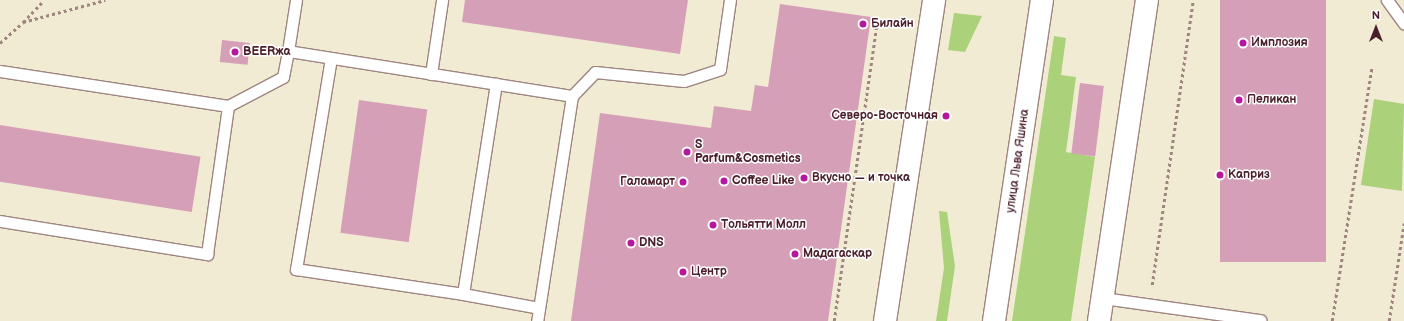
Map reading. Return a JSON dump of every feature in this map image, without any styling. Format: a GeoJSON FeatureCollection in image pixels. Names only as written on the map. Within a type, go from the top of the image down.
{"type":"FeatureCollection","features":[{"type":"Feature","properties":{"kind":"street"},"geometry":{"type":"LineString","coordinates":[[885,321],[934,0]]}},
{"type":"Feature","properties":{"kind":"street","name":"улица Льва Яшина"},"geometry":{"type":"LineString","coordinates":[[994,321],[1042,0]]}},
{"type":"Feature","properties":{"kind":"street"},"geometry":{"type":"LineString","coordinates":[[1099,321],[1147,0]]}},
{"type":"Feature","properties":{"kind":"lane"},"geometry":{"type":"LineString","coordinates":[[0,71],[228,106],[283,77],[296,0]]}},
{"type":"Feature","properties":{"kind":"lane"},"geometry":{"type":"LineString","coordinates":[[431,74],[442,0]]}},
{"type":"Feature","properties":{"kind":"lane"},"geometry":{"type":"LineString","coordinates":[[537,321],[572,96],[595,72],[684,81],[720,69],[730,0]]}},
{"type":"Feature","properties":{"kind":"lane"},"geometry":{"type":"LineString","coordinates":[[1388,0],[1404,23]]}},
{"type":"Feature","properties":{"kind":"lane"},"geometry":{"type":"LineString","coordinates":[[288,51],[572,96]]}},
{"type":"Feature","properties":{"kind":"lane"},"geometry":{"type":"LineString","coordinates":[[331,58],[296,269],[463,294],[539,308]]}},
{"type":"Feature","properties":{"kind":"lane"},"geometry":{"type":"LineString","coordinates":[[463,294],[496,84]]}},
{"type":"Feature","properties":{"kind":"lane"},"geometry":{"type":"LineString","coordinates":[[0,221],[207,254],[228,106]]}},
{"type":"Feature","properties":{"kind":"lane"},"geometry":{"type":"LineString","coordinates":[[1103,298],[1260,320]]}},
{"type":"Feature","properties":{"kind":"path"},"geometry":{"type":"LineString","coordinates":[[0,43],[44,0]]}},
{"type":"Feature","properties":{"kind":"path"},"geometry":{"type":"LineString","coordinates":[[23,22],[105,0]]}},
{"type":"Feature","properties":{"kind":"path"},"geometry":{"type":"LineString","coordinates":[[1149,304],[1193,0]]}},
{"type":"Feature","properties":{"kind":"path"},"geometry":{"type":"LineString","coordinates":[[834,321],[877,23]]}},
{"type":"Feature","properties":{"kind":"path"},"geometry":{"type":"LineString","coordinates":[[1332,321],[1372,67]]}},
{"type":"Feature","properties":{"kind":"path"},"geometry":{"type":"LineString","coordinates":[[1389,321],[1404,223]]}},
{"type":"Feature","properties":{"kind":"green space"},"geometry":{"type":"Polygon","coordinates":[[[954,13],[982,16],[965,52],[948,50],[954,13]]]}},
{"type":"Feature","properties":{"kind":"green space"},"geometry":{"type":"Polygon","coordinates":[[[1054,36],[1066,38],[1061,75],[1076,77],[1066,152],[1095,157],[1071,321],[1012,321],[1054,36]]]}},
{"type":"Feature","properties":{"kind":"green space"},"geometry":{"type":"Polygon","coordinates":[[[1374,99],[1404,104],[1402,191],[1361,185],[1374,99]]]}},
{"type":"Feature","properties":{"kind":"green space"},"geometry":{"type":"Polygon","coordinates":[[[939,211],[947,212],[955,266],[947,321],[936,321],[944,268],[939,211]]]}},
{"type":"Feature","properties":{"kind":"building"},"geometry":{"type":"Polygon","coordinates":[[[465,0],[688,0],[680,54],[462,22],[465,0]]]}},
{"type":"Feature","properties":{"kind":"building"},"geometry":{"type":"Polygon","coordinates":[[[1220,0],[1326,0],[1326,262],[1220,262],[1220,0]]]}},
{"type":"Feature","properties":{"kind":"building","name":"Тольятти Молл"},"geometry":{"type":"Polygon","coordinates":[[[780,4],[871,17],[828,321],[571,321],[600,113],[711,128],[714,106],[751,111],[755,85],[768,87],[780,4]]]}},
{"type":"Feature","properties":{"kind":"building","name":"BEERжа"},"geometry":{"type":"Polygon","coordinates":[[[222,40],[250,43],[248,65],[220,62],[222,40]]]}},
{"type":"Feature","properties":{"kind":"building"},"geometry":{"type":"Polygon","coordinates":[[[1080,83],[1104,86],[1095,156],[1071,153],[1080,83]]]}},
{"type":"Feature","properties":{"kind":"building"},"geometry":{"type":"Polygon","coordinates":[[[359,100],[427,110],[409,242],[340,233],[359,100]]]}},
{"type":"Feature","properties":{"kind":"building"},"geometry":{"type":"Polygon","coordinates":[[[0,125],[201,157],[192,212],[0,182],[0,125]]]}},
{"type":"Feature","properties":{"kind":"place","name":"Билайн"},"geometry":{"type":"Point","coordinates":[863,24]}},
{"type":"Feature","properties":{"kind":"place","name":"Имплозия"},"geometry":{"type":"Point","coordinates":[1243,43]}},
{"type":"Feature","properties":{"kind":"place","name":"BEERжа"},"geometry":{"type":"Point","coordinates":[235,52]}},
{"type":"Feature","properties":{"kind":"place","name":"Пеликан"},"geometry":{"type":"Point","coordinates":[1239,100]}},
{"type":"Feature","properties":{"kind":"place","name":"Северо-Восточная"},"geometry":{"type":"Point","coordinates":[946,116]}},
{"type":"Feature","properties":{"kind":"place","name":"S Parfum&Cosmetics"},"geometry":{"type":"Point","coordinates":[687,152]}},
{"type":"Feature","properties":{"kind":"place","name":"Каприз"},"geometry":{"type":"Point","coordinates":[1220,175]}},
{"type":"Feature","properties":{"kind":"place","name":"Вкусно — и точка"},"geometry":{"type":"Point","coordinates":[804,178]}},
{"type":"Feature","properties":{"kind":"place","name":"Coffee Like"},"geometry":{"type":"Point","coordinates":[724,181]}},
{"type":"Feature","properties":{"kind":"place","name":"Галамарт"},"geometry":{"type":"Point","coordinates":[683,182]}},
{"type":"Feature","properties":{"kind":"place","name":"Тольятти Молл"},"geometry":{"type":"Point","coordinates":[713,225]}},
{"type":"Feature","properties":{"kind":"place","name":"DNS"},"geometry":{"type":"Point","coordinates":[631,243]}},
{"type":"Feature","properties":{"kind":"place","name":"Мадагаскар"},"geometry":{"type":"Point","coordinates":[795,254]}},
{"type":"Feature","properties":{"kind":"place","name":"Центр"},"geometry":{"type":"Point","coordinates":[683,272]}}]}
